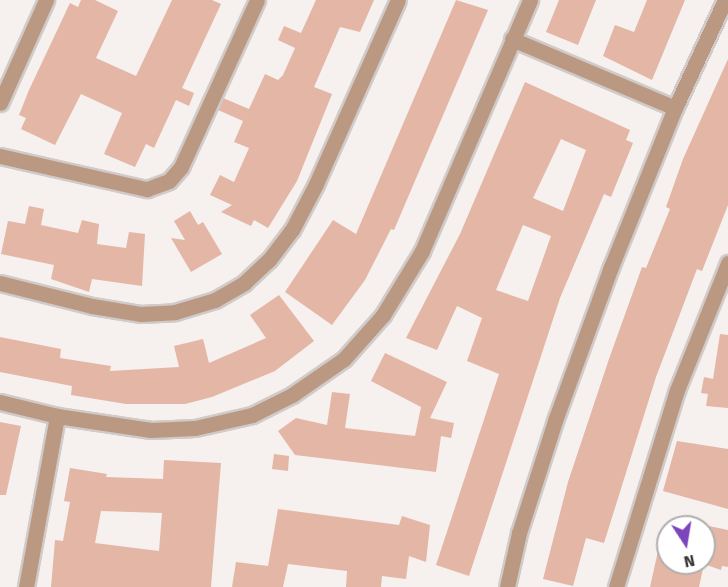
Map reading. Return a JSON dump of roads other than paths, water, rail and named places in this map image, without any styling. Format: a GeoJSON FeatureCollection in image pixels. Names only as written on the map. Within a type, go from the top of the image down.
{"type":"FeatureCollection","features":[{"type":"Feature","properties":{"kind":"street"},"geometry":{"type":"LineString","coordinates":[[0,104],[46,0]]}},
{"type":"Feature","properties":{"kind":"street"},"geometry":{"type":"LineString","coordinates":[[0,156],[147,189],[169,181],[181,167],[257,0]]}},
{"type":"Feature","properties":{"kind":"street"},"geometry":{"type":"LineString","coordinates":[[0,283],[92,306],[141,314],[176,312],[215,300],[244,283],[269,260],[292,230],[316,184],[398,0]]}},
{"type":"Feature","properties":{"kind":"street"},"geometry":{"type":"LineString","coordinates":[[0,402],[57,416],[151,430],[195,428],[252,415],[292,395],[344,359],[383,315],[422,251],[530,0]]}},
{"type":"Feature","properties":{"kind":"street"},"geometry":{"type":"LineString","coordinates":[[507,587],[519,533],[556,418],[675,108],[725,0]]}},
{"type":"Feature","properties":{"kind":"street"},"geometry":{"type":"LineString","coordinates":[[512,39],[675,108]]}},
{"type":"Feature","properties":{"kind":"street"},"geometry":{"type":"LineString","coordinates":[[616,587],[677,390],[728,263]]}},
{"type":"Feature","properties":{"kind":"street"},"geometry":{"type":"LineString","coordinates":[[26,587],[57,416]]}}]}
